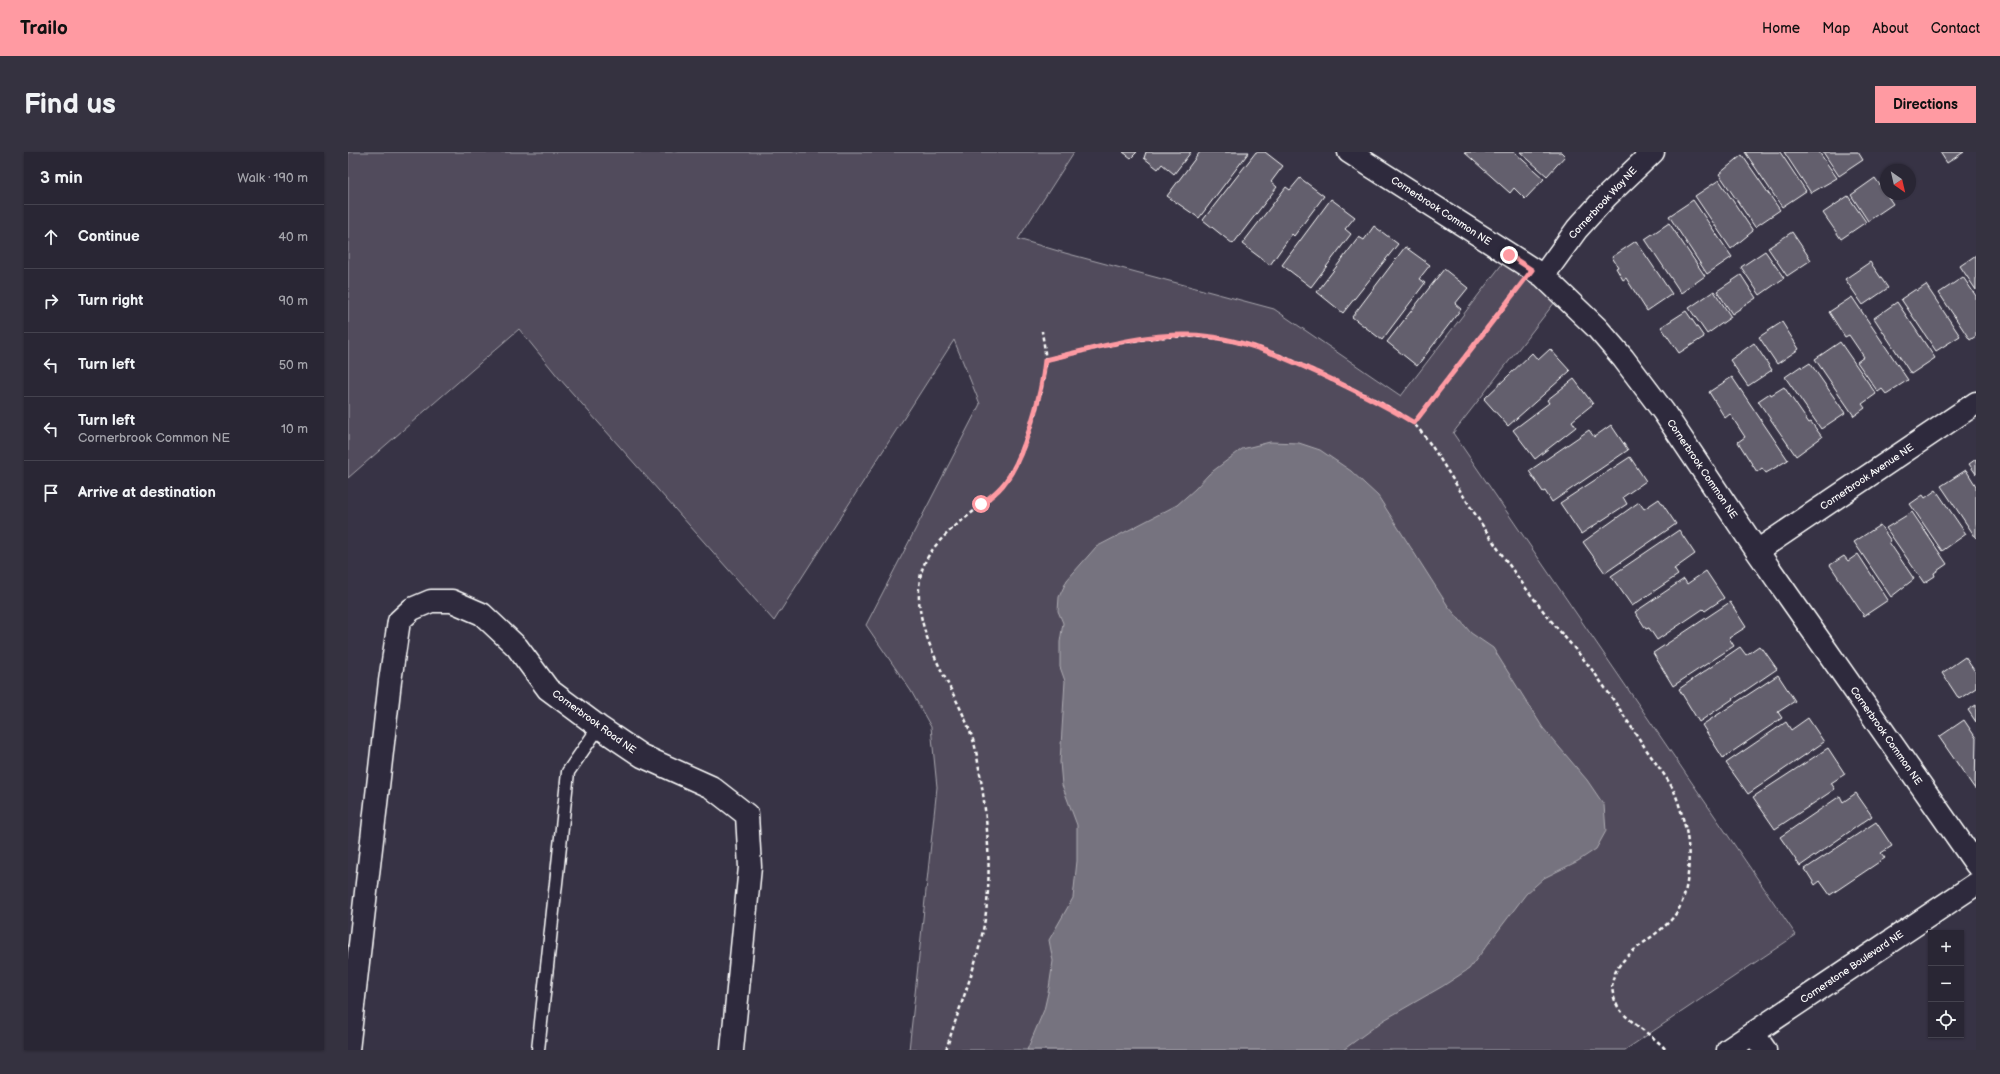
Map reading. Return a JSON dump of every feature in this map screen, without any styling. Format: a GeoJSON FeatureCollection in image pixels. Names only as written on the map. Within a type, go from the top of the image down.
{"type":"FeatureCollection","features":[{"type":"Feature","properties":{"kind":"street","name":"Cornerbrook Common NE"},"geometry":{"type":"LineString","coordinates":[[1349,152],[1538,273],[1597,328],[1642,382],[1757,551],[1976,864]]}},
{"type":"Feature","properties":{"kind":"street","name":"Cornerbrook Way NE"},"geometry":{"type":"LineString","coordinates":[[1538,273],[1606,197],[1653,152]]}},
{"type":"Feature","properties":{"kind":"street","name":"Cornerbrook Avenue NE"},"geometry":{"type":"LineString","coordinates":[[1757,551],[1976,403]]}},
{"type":"Feature","properties":{"kind":"street","name":"Cornerbrook Road NE"},"geometry":{"type":"LineString","coordinates":[[348,1050],[390,681],[399,621],[412,609],[430,601],[452,601],[482,614],[517,647],[548,689],[599,727],[642,756],[711,787],[747,815],[750,867],[732,1050]]}},
{"type":"Feature","properties":{"kind":"street","name":"Cornerstone Boulevard NE"},"geometry":{"type":"LineString","coordinates":[[1728,1050],[1759,1042],[1976,884]]}},
{"type":"Feature","properties":{"kind":"lane"},"geometry":{"type":"LineString","coordinates":[[538,1050],[568,772],[599,727]]}},
{"type":"Feature","properties":{"kind":"path"},"geometry":{"type":"LineString","coordinates":[[1414,423],[1538,273]]}},
{"type":"Feature","properties":{"kind":"path"},"geometry":{"type":"LineString","coordinates":[[946,1050],[984,929],[988,864],[985,802],[975,744],[962,709],[929,644],[921,620],[917,598],[920,576],[932,550],[947,533],[1002,486],[1023,446],[1042,386],[1045,360],[1042,331]]}},
{"type":"Feature","properties":{"kind":"path"},"geometry":{"type":"LineString","coordinates":[[1045,360],[1124,342],[1160,337],[1190,335],[1226,340],[1256,347],[1295,362],[1366,396],[1414,423],[1510,566],[1537,604],[1592,670],[1673,791],[1686,832],[1688,868],[1684,898],[1675,915],[1656,933],[1626,956],[1616,970],[1611,985],[1616,1005],[1630,1019],[1651,1034],[1666,1050]]}},
{"type":"Feature","properties":{"kind":"shaded area"},"geometry":{"type":"Polygon","coordinates":[[[348,152],[1074,152],[1018,239],[1274,309],[1401,396],[1509,255],[1562,293],[1453,433],[1796,935],[1625,1050],[909,1050],[937,787],[931,727],[911,691],[866,625],[980,404],[954,340],[774,621],[559,378],[519,329],[348,478],[348,152]]]}},
{"type":"Feature","properties":{"kind":"shaded area"},"geometry":{"type":"Polygon","coordinates":[[[1270,442],[1299,443],[1320,450],[1351,471],[1378,496],[1448,606],[1471,633],[1493,648],[1543,728],[1587,780],[1604,805],[1606,831],[1596,849],[1578,861],[1544,878],[1526,894],[1469,969],[1443,986],[1384,1020],[1343,1050],[1027,1050],[1044,1010],[1049,988],[1053,961],[1049,940],[1073,898],[1077,861],[1077,825],[1062,785],[1060,762],[1065,681],[1060,667],[1060,642],[1063,623],[1058,611],[1059,597],[1067,580],[1096,547],[1177,505],[1209,474],[1242,449],[1270,442]]]}},
{"type":"Feature","properties":{"kind":"building"},"geometry":{"type":"Polygon","coordinates":[[[1123,152],[1137,152],[1131,158],[1123,152]]]}},
{"type":"Feature","properties":{"kind":"building"},"geometry":{"type":"Polygon","coordinates":[[[1146,152],[1191,152],[1174,174],[1162,164],[1158,169],[1144,158],[1146,152]]]}},
{"type":"Feature","properties":{"kind":"building"},"geometry":{"type":"Polygon","coordinates":[[[1200,152],[1249,152],[1199,218],[1167,196],[1200,152]]]}},
{"type":"Feature","properties":{"kind":"building"},"geometry":{"type":"Polygon","coordinates":[[[1256,152],[1265,152],[1283,166],[1271,182],[1277,187],[1233,244],[1203,220],[1256,152]]]}},
{"type":"Feature","properties":{"kind":"building"},"geometry":{"type":"Polygon","coordinates":[[[1464,152],[1514,152],[1544,179],[1525,199],[1514,188],[1510,193],[1464,152]]]}},
{"type":"Feature","properties":{"kind":"building"},"geometry":{"type":"Polygon","coordinates":[[[1520,152],[1561,152],[1565,156],[1547,176],[1520,152]]]}},
{"type":"Feature","properties":{"kind":"building"},"geometry":{"type":"Polygon","coordinates":[[[1745,152],[1780,152],[1806,191],[1782,207],[1745,152]]]}},
{"type":"Feature","properties":{"kind":"building"},"geometry":{"type":"Polygon","coordinates":[[[1784,152],[1819,152],[1837,178],[1811,193],[1784,152]]]}},
{"type":"Feature","properties":{"kind":"building"},"geometry":{"type":"Polygon","coordinates":[[[1823,152],[1858,152],[1863,160],[1839,176],[1823,152]]]}},
{"type":"Feature","properties":{"kind":"building"},"geometry":{"type":"Polygon","coordinates":[[[1940,152],[1964,152],[1947,163],[1940,152]]]}},
{"type":"Feature","properties":{"kind":"building"},"geometry":{"type":"Polygon","coordinates":[[[1742,155],[1780,210],[1755,227],[1719,174],[1742,155]]]}},
{"type":"Feature","properties":{"kind":"building"},"geometry":{"type":"Polygon","coordinates":[[[1300,178],[1324,196],[1294,236],[1292,234],[1270,265],[1242,244],[1286,187],[1290,190],[1300,178]]]}},
{"type":"Feature","properties":{"kind":"building"},"geometry":{"type":"Polygon","coordinates":[[[1875,178],[1880,185],[1880,200],[1890,200],[1893,204],[1868,221],[1851,195],[1875,178]]]}},
{"type":"Feature","properties":{"kind":"building"},"geometry":{"type":"Polygon","coordinates":[[[1719,180],[1753,231],[1731,249],[1695,196],[1719,180]]]}},
{"type":"Feature","properties":{"kind":"building"},"geometry":{"type":"Polygon","coordinates":[[[1848,196],[1866,222],[1841,239],[1823,213],[1848,196]]]}},
{"type":"Feature","properties":{"kind":"building"},"geometry":{"type":"Polygon","coordinates":[[[1331,199],[1355,217],[1345,229],[1351,234],[1311,287],[1282,265],[1331,199]]]}},
{"type":"Feature","properties":{"kind":"building"},"geometry":{"type":"Polygon","coordinates":[[[1693,200],[1732,257],[1707,274],[1669,216],[1693,200]]]}},
{"type":"Feature","properties":{"kind":"building"},"geometry":{"type":"Polygon","coordinates":[[[1669,223],[1705,276],[1681,293],[1645,239],[1669,223]]]}},
{"type":"Feature","properties":{"kind":"building"},"geometry":{"type":"Polygon","coordinates":[[[1374,226],[1398,244],[1343,313],[1317,292],[1359,237],[1364,240],[1374,226]]]}},
{"type":"Feature","properties":{"kind":"building"},"geometry":{"type":"Polygon","coordinates":[[[1792,232],[1811,260],[1787,276],[1768,248],[1792,232]]]}},
{"type":"Feature","properties":{"kind":"building"},"geometry":{"type":"Polygon","coordinates":[[[1636,241],[1672,294],[1647,311],[1626,278],[1623,280],[1612,257],[1636,241]]]}},
{"type":"Feature","properties":{"kind":"building"},"geometry":{"type":"Polygon","coordinates":[[[1405,247],[1430,265],[1419,279],[1425,283],[1382,340],[1352,317],[1405,247]]]}},
{"type":"Feature","properties":{"kind":"building"},"geometry":{"type":"Polygon","coordinates":[[[1765,251],[1784,278],[1760,295],[1741,267],[1765,251]]]}},
{"type":"Feature","properties":{"kind":"building"},"geometry":{"type":"Polygon","coordinates":[[[1976,255],[1976,290],[1960,266],[1976,255]]]}},
{"type":"Feature","properties":{"kind":"building"},"geometry":{"type":"Polygon","coordinates":[[[1870,262],[1888,288],[1863,305],[1845,279],[1870,262]]]}},
{"type":"Feature","properties":{"kind":"building"},"geometry":{"type":"Polygon","coordinates":[[[1444,269],[1468,288],[1455,304],[1461,309],[1417,366],[1387,342],[1444,269]]]}},
{"type":"Feature","properties":{"kind":"building"},"geometry":{"type":"Polygon","coordinates":[[[1741,275],[1756,298],[1732,314],[1717,291],[1741,275]]]}},
{"type":"Feature","properties":{"kind":"building"},"geometry":{"type":"Polygon","coordinates":[[[1963,277],[1976,296],[1976,336],[1970,340],[1939,293],[1963,277]]]}},
{"type":"Feature","properties":{"kind":"building"},"geometry":{"type":"Polygon","coordinates":[[[1926,285],[1960,336],[1936,351],[1901,299],[1916,289],[1917,291],[1926,285]]]}},
{"type":"Feature","properties":{"kind":"building"},"geometry":{"type":"Polygon","coordinates":[[[1714,291],[1731,317],[1707,334],[1689,308],[1714,291]]]}},
{"type":"Feature","properties":{"kind":"building"},"geometry":{"type":"Polygon","coordinates":[[[1852,297],[1908,380],[1886,394],[1882,389],[1878,392],[1857,362],[1864,357],[1849,335],[1845,337],[1829,312],[1852,297]]]}},
{"type":"Feature","properties":{"kind":"building"},"geometry":{"type":"Polygon","coordinates":[[[1897,302],[1935,358],[1911,374],[1874,318],[1897,302]]]}},
{"type":"Feature","properties":{"kind":"building"},"geometry":{"type":"Polygon","coordinates":[[[1686,311],[1704,337],[1679,353],[1661,327],[1686,311]]]}},
{"type":"Feature","properties":{"kind":"building"},"geometry":{"type":"Polygon","coordinates":[[[1782,322],[1799,349],[1777,364],[1759,337],[1782,322]]]}},
{"type":"Feature","properties":{"kind":"building"},"geometry":{"type":"Polygon","coordinates":[[[1840,342],[1876,394],[1862,404],[1865,408],[1854,416],[1815,359],[1840,342]]]}},
{"type":"Feature","properties":{"kind":"building"},"geometry":{"type":"Polygon","coordinates":[[[1754,343],[1772,370],[1748,386],[1730,360],[1754,343]]]}},
{"type":"Feature","properties":{"kind":"building"},"geometry":{"type":"Polygon","coordinates":[[[1550,349],[1570,371],[1508,426],[1484,399],[1532,353],[1538,360],[1550,349]]]}},
{"type":"Feature","properties":{"kind":"building"},"geometry":{"type":"Polygon","coordinates":[[[1810,363],[1845,413],[1821,429],[1785,377],[1801,366],[1802,368],[1810,363]]]}},
{"type":"Feature","properties":{"kind":"building"},"geometry":{"type":"Polygon","coordinates":[[[1732,377],[1788,460],[1766,473],[1762,468],[1757,472],[1738,442],[1745,437],[1730,414],[1725,418],[1709,392],[1732,377]]]}},
{"type":"Feature","properties":{"kind":"building"},"geometry":{"type":"Polygon","coordinates":[[[1574,379],[1593,404],[1572,421],[1576,427],[1535,459],[1513,430],[1549,403],[1547,400],[1574,379]]]}},
{"type":"Feature","properties":{"kind":"building"},"geometry":{"type":"Polygon","coordinates":[[[1784,387],[1809,423],[1811,422],[1822,437],[1796,456],[1758,401],[1770,393],[1771,395],[1784,387]]]}},
{"type":"Feature","properties":{"kind":"building"},"geometry":{"type":"Polygon","coordinates":[[[1611,425],[1628,450],[1552,502],[1545,491],[1543,492],[1529,471],[1589,430],[1594,437],[1611,425]]]}},
{"type":"Feature","properties":{"kind":"building"},"geometry":{"type":"Polygon","coordinates":[[[1630,457],[1646,481],[1623,497],[1627,504],[1581,534],[1560,503],[1630,457]]]}},
{"type":"Feature","properties":{"kind":"building"},"geometry":{"type":"Polygon","coordinates":[[[1976,459],[1976,474],[1969,464],[1976,459]]]}},
{"type":"Feature","properties":{"kind":"building"},"geometry":{"type":"Polygon","coordinates":[[[1966,470],[1976,486],[1976,538],[1941,486],[1966,470]]]}},
{"type":"Feature","properties":{"kind":"building"},"geometry":{"type":"Polygon","coordinates":[[[1936,490],[1966,534],[1942,551],[1910,504],[1923,495],[1925,498],[1936,490]]]}},
{"type":"Feature","properties":{"kind":"building"},"geometry":{"type":"Polygon","coordinates":[[[1659,499],[1676,524],[1605,573],[1583,542],[1639,502],[1644,509],[1659,499]]]}},
{"type":"Feature","properties":{"kind":"building"},"geometry":{"type":"Polygon","coordinates":[[[1912,512],[1947,564],[1934,573],[1935,576],[1924,583],[1886,528],[1912,512]]]}},
{"type":"Feature","properties":{"kind":"building"},"geometry":{"type":"Polygon","coordinates":[[[1880,525],[1891,541],[1889,542],[1914,579],[1891,597],[1854,542],[1880,525]]]}},
{"type":"Feature","properties":{"kind":"building"},"geometry":{"type":"Polygon","coordinates":[[[1679,530],[1695,554],[1674,569],[1678,575],[1632,606],[1611,576],[1679,530]]]}},
{"type":"Feature","properties":{"kind":"building"},"geometry":{"type":"Polygon","coordinates":[[[1858,554],[1888,600],[1864,616],[1830,565],[1844,556],[1848,561],[1858,554]]]}},
{"type":"Feature","properties":{"kind":"building"},"geometry":{"type":"Polygon","coordinates":[[[1706,571],[1724,598],[1705,611],[1703,609],[1657,640],[1649,628],[1646,629],[1635,612],[1684,579],[1687,584],[1706,571]]]}},
{"type":"Feature","properties":{"kind":"building"},"geometry":{"type":"Polygon","coordinates":[[[1730,602],[1746,627],[1729,638],[1734,646],[1673,686],[1653,653],[1730,602]]]}},
{"type":"Feature","properties":{"kind":"building"},"geometry":{"type":"Polygon","coordinates":[[[1759,646],[1762,650],[1763,649],[1777,669],[1699,722],[1679,689],[1740,647],[1746,655],[1759,646]]]}},
{"type":"Feature","properties":{"kind":"building"},"geometry":{"type":"Polygon","coordinates":[[[1965,657],[1976,673],[1976,688],[1959,699],[1942,673],[1965,657]]]}},
{"type":"Feature","properties":{"kind":"building"},"geometry":{"type":"Polygon","coordinates":[[[1778,675],[1795,701],[1778,712],[1782,718],[1723,758],[1702,725],[1778,675]]]}},
{"type":"Feature","properties":{"kind":"building"},"geometry":{"type":"Polygon","coordinates":[[[1976,705],[1976,722],[1968,710],[1976,705]]]}},
{"type":"Feature","properties":{"kind":"building"},"geometry":{"type":"Polygon","coordinates":[[[1808,718],[1824,742],[1748,794],[1726,763],[1786,722],[1791,730],[1808,718]]]}},
{"type":"Feature","properties":{"kind":"building"},"geometry":{"type":"Polygon","coordinates":[[[1964,720],[1976,738],[1975,789],[1939,737],[1964,720]]]}},
{"type":"Feature","properties":{"kind":"building"},"geometry":{"type":"Polygon","coordinates":[[[1828,748],[1845,774],[1831,783],[1835,789],[1775,829],[1753,797],[1828,748]]]}},
{"type":"Feature","properties":{"kind":"building"},"geometry":{"type":"Polygon","coordinates":[[[1856,793],[1872,816],[1800,866],[1780,837],[1840,796],[1843,802],[1856,793]]]}},
{"type":"Feature","properties":{"kind":"building"},"geometry":{"type":"Polygon","coordinates":[[[1876,822],[1892,846],[1881,853],[1885,858],[1830,895],[1820,881],[1815,885],[1805,869],[1876,822]]]}},
{"type":"Feature","properties":{"kind":"route"},"geometry":{"type":"LineString","coordinates":[[981,504],[1002,486],[1023,446],[1042,386],[1045,360],[1124,342],[1190,335],[1226,340],[1256,347],[1295,362],[1346,386],[1414,423],[1532,270],[1509,255]]}}]}
